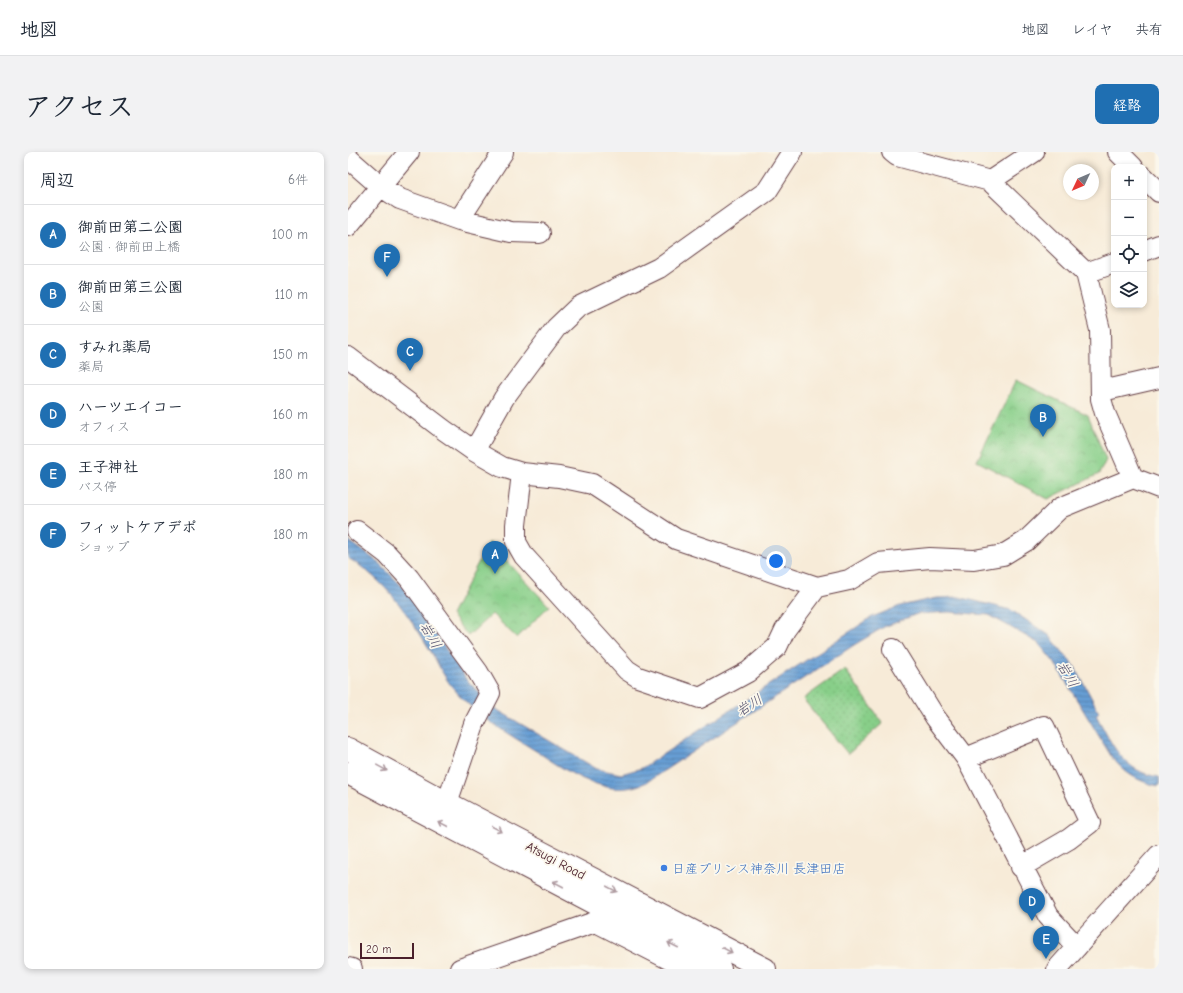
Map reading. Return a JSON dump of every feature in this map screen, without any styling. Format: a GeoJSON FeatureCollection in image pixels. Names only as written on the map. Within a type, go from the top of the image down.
{"type":"FeatureCollection","features":[{"type":"Feature","properties":{"kind":"highway","name":"Atsugi Road"},"geometry":{"type":"LineString","coordinates":[[348,749],[447,803],[765,969]]}},
{"type":"Feature","properties":{"kind":"highway","name":"Atsugi Road"},"geometry":{"type":"LineString","coordinates":[[348,774],[606,918],[720,969]]}},
{"type":"Feature","properties":{"kind":"street"},"geometry":{"type":"LineString","coordinates":[[348,226],[409,152]]}},
{"type":"Feature","properties":{"kind":"street"},"geometry":{"type":"LineString","coordinates":[[459,220],[503,152]]}},
{"type":"Feature","properties":{"kind":"street"},"geometry":{"type":"LineString","coordinates":[[474,451],[504,398],[556,328],[578,307],[659,268],[767,191],[792,152]]}},
{"type":"Feature","properties":{"kind":"street"},"geometry":{"type":"LineString","coordinates":[[892,152],[897,156],[990,181],[1086,273],[1100,330],[1102,399],[1105,413],[1133,478]]}},
{"type":"Feature","properties":{"kind":"street"},"geometry":{"type":"LineString","coordinates":[[990,181],[1034,152]]}},
{"type":"Feature","properties":{"kind":"street"},"geometry":{"type":"LineString","coordinates":[[1118,152],[1130,164]]}},
{"type":"Feature","properties":{"kind":"street"},"geometry":{"type":"LineString","coordinates":[[348,158],[380,186],[400,199],[459,220],[511,232],[540,233]]}},
{"type":"Feature","properties":{"kind":"street"},"geometry":{"type":"LineString","coordinates":[[1147,250],[1159,245]]}},
{"type":"Feature","properties":{"kind":"street"},"geometry":{"type":"LineString","coordinates":[[1086,273],[1111,264]]}},
{"type":"Feature","properties":{"kind":"street"},"geometry":{"type":"LineString","coordinates":[[348,357],[474,451],[502,467],[522,473],[559,477],[592,484],[676,539],[817,587],[849,580],[878,563],[930,558],[974,560],[1003,555],[1026,541],[1060,508],[1133,478],[1159,488]]}},
{"type":"Feature","properties":{"kind":"street"},"geometry":{"type":"LineString","coordinates":[[1102,391],[1159,378]]}},
{"type":"Feature","properties":{"kind":"street"},"geometry":{"type":"LineString","coordinates":[[522,473],[516,525],[516,542],[524,556],[627,670],[638,678],[700,698],[748,672],[777,647],[786,630],[817,587]]}},
{"type":"Feature","properties":{"kind":"street"},"geometry":{"type":"LineString","coordinates":[[357,531],[387,554],[409,578],[478,672],[490,693],[475,721],[447,803]]}},
{"type":"Feature","properties":{"kind":"street"},"geometry":{"type":"LineString","coordinates":[[893,649],[935,717],[966,758],[1048,916],[1077,947]]}},
{"type":"Feature","properties":{"kind":"street"},"geometry":{"type":"LineString","coordinates":[[966,758],[1044,726],[1090,823],[1069,839],[1022,867]]}},
{"type":"Feature","properties":{"kind":"street"},"geometry":{"type":"LineString","coordinates":[[1057,969],[1159,855]]}},
{"type":"Feature","properties":{"kind":"street"},"geometry":{"type":"LineString","coordinates":[[460,969],[606,918],[688,969]]}},
{"type":"Feature","properties":{"kind":"street"},"geometry":{"type":"LineString","coordinates":[[348,968],[352,969]]}},
{"type":"Feature","properties":{"kind":"green space"},"geometry":{"type":"Polygon","coordinates":[[[1016,380],[1088,415],[1106,460],[1099,474],[1048,499],[977,461],[1016,380]]]}},
{"type":"Feature","properties":{"kind":"green space"},"geometry":{"type":"Polygon","coordinates":[[[489,542],[549,606],[517,638],[492,614],[468,636],[451,615],[489,542]]]}},
{"type":"Feature","properties":{"kind":"green space"},"geometry":{"type":"Polygon","coordinates":[[[845,669],[883,723],[848,754],[803,699],[845,669]]]}},
{"type":"Feature","properties":{"kind":"water","name":"岩川"},"geometry":{"type":"Polygon","coordinates":[[[348,540],[378,562],[408,592],[466,679],[494,708],[597,769],[621,774],[642,768],[872,617],[900,606],[936,598],[959,597],[1011,610],[1049,635],[1075,667],[1099,712],[1096,715],[1113,746],[1127,763],[1147,774],[1159,777],[1159,786],[1144,782],[1132,776],[1116,762],[1054,662],[1038,643],[989,615],[949,612],[917,614],[884,627],[854,645],[647,782],[618,789],[606,787],[583,779],[559,766],[503,731],[472,708],[447,680],[422,637],[395,599],[373,576],[348,558],[348,540]]]}},
{"type":"Feature","properties":{"kind":"place","name":"フィットケアデポ"},"geometry":{"type":"Point","coordinates":[387,277]}},
{"type":"Feature","properties":{"kind":"place","name":"すみれ薬局"},"geometry":{"type":"Point","coordinates":[410,371]}},
{"type":"Feature","properties":{"kind":"place","name":"御前田第三公園"},"geometry":{"type":"Point","coordinates":[1043,437]}},
{"type":"Feature","properties":{"kind":"place","name":"御前田第二公園"},"geometry":{"type":"Point","coordinates":[495,574]}},
{"type":"Feature","properties":{"kind":"place","name":"日産プリンス神奈川 長津田店"},"geometry":{"type":"Point","coordinates":[664,868]}},
{"type":"Feature","properties":{"kind":"place","name":"ハーツエイコー"},"geometry":{"type":"Point","coordinates":[1032,921]}},
{"type":"Feature","properties":{"kind":"place","name":"王子神社"},"geometry":{"type":"Point","coordinates":[1046,959]}}]}
